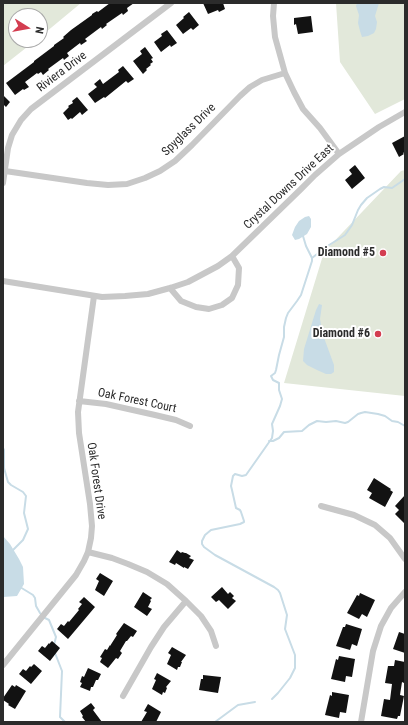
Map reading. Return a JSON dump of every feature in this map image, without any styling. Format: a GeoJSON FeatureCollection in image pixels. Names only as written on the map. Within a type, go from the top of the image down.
{"type":"FeatureCollection","features":[{"type":"Feature","properties":{"kind":"street","name":"Riviera Drive"},"geometry":{"type":"LineString","coordinates":[[3,183],[8,148],[12,135],[21,120],[31,109],[171,3]]}},
{"type":"Feature","properties":{"kind":"street"},"geometry":{"type":"LineString","coordinates":[[274,3],[273,16],[275,37],[285,73],[304,110],[339,154]]}},
{"type":"Feature","properties":{"kind":"street","name":"Spyglass Drive"},"geometry":{"type":"LineString","coordinates":[[5,171],[108,185],[127,184],[145,178],[160,171],[175,161],[250,87],[262,80],[285,73]]}},
{"type":"Feature","properties":{"kind":"street","name":"Crystal Downs Drive East"},"geometry":{"type":"LineString","coordinates":[[3,281],[94,296],[148,294],[188,282],[218,266],[232,256],[315,175],[339,154],[379,127],[405,112]]}},
{"type":"Feature","properties":{"kind":"street"},"geometry":{"type":"LineString","coordinates":[[170,288],[181,301],[196,307],[209,309],[222,305],[232,298],[238,285],[239,268],[232,256]]}},
{"type":"Feature","properties":{"kind":"street","name":"Oak Forest Drive"},"geometry":{"type":"LineString","coordinates":[[3,665],[76,575],[88,552],[92,526],[79,433],[78,412],[94,296]]}},
{"type":"Feature","properties":{"kind":"street","name":"Oak Forest Court"},"geometry":{"type":"LineString","coordinates":[[79,401],[106,404],[155,415],[176,420],[190,426]]}},
{"type":"Feature","properties":{"kind":"street"},"geometry":{"type":"LineString","coordinates":[[321,506],[354,515],[375,525],[390,538],[405,559]]}},
{"type":"Feature","properties":{"kind":"street"},"geometry":{"type":"LineString","coordinates":[[88,552],[112,558],[147,572],[167,584],[200,616],[211,631],[216,646]]}},
{"type":"Feature","properties":{"kind":"street"},"geometry":{"type":"LineString","coordinates":[[361,722],[373,651],[381,626],[391,608],[405,592]]}},
{"type":"Feature","properties":{"kind":"street"},"geometry":{"type":"LineString","coordinates":[[123,696],[164,627],[186,601]]}},
{"type":"Feature","properties":{"kind":"shaded area"},"geometry":{"type":"Polygon","coordinates":[[[3,3],[81,3],[48,30],[48,8],[8,8],[8,48],[26,48],[3,66],[3,3]]]}},
{"type":"Feature","properties":{"kind":"shaded area"},"geometry":{"type":"Polygon","coordinates":[[[336,3],[405,3],[405,99],[375,114],[340,62],[336,3]]]}},
{"type":"Feature","properties":{"kind":"shaded area"},"geometry":{"type":"Polygon","coordinates":[[[405,170],[405,396],[284,383],[324,252],[401,171],[405,170]]]}},
{"type":"Feature","properties":{"kind":"water"},"geometry":{"type":"Polygon","coordinates":[[[357,3],[379,3],[375,16],[377,22],[376,29],[374,33],[368,36],[362,37],[360,31],[358,23],[359,15],[356,6],[357,3]]]}},
{"type":"Feature","properties":{"kind":"water"},"geometry":{"type":"Polygon","coordinates":[[[309,216],[311,219],[311,227],[307,234],[295,240],[292,235],[295,227],[299,221],[309,216]]]}},
{"type":"Feature","properties":{"kind":"water"},"geometry":{"type":"Polygon","coordinates":[[[319,304],[322,305],[320,319],[323,335],[334,365],[334,372],[331,374],[326,374],[317,370],[307,365],[303,361],[304,349],[319,304]]]}},
{"type":"Feature","properties":{"kind":"water"},"geometry":{"type":"Polygon","coordinates":[[[3,536],[10,544],[23,567],[24,584],[17,596],[3,597],[3,536]]]}},
{"type":"Feature","properties":{"kind":"building"},"geometry":{"type":"Polygon","coordinates":[[[110,3],[134,3],[127,8],[128,11],[123,15],[122,13],[106,24],[107,25],[102,29],[101,27],[85,39],[87,41],[81,45],[80,43],[67,53],[69,56],[64,60],[63,58],[48,69],[49,70],[43,75],[41,72],[38,74],[37,73],[25,82],[29,87],[24,90],[23,89],[15,95],[6,83],[64,38],[63,37],[71,30],[92,14],[97,11],[98,12],[110,3]]]}},
{"type":"Feature","properties":{"kind":"building"},"geometry":{"type":"Polygon","coordinates":[[[203,3],[223,3],[225,9],[208,14],[203,3]]]}},
{"type":"Feature","properties":{"kind":"building"},"geometry":{"type":"Polygon","coordinates":[[[189,12],[199,25],[193,30],[191,28],[183,34],[176,25],[189,12]]]}},
{"type":"Feature","properties":{"kind":"building"},"geometry":{"type":"Polygon","coordinates":[[[311,16],[313,32],[298,34],[296,24],[294,25],[294,18],[311,16]]]}},
{"type":"Feature","properties":{"kind":"building"},"geometry":{"type":"Polygon","coordinates":[[[167,30],[177,43],[171,47],[170,45],[161,52],[154,42],[167,30]]]}},
{"type":"Feature","properties":{"kind":"building"},"geometry":{"type":"Polygon","coordinates":[[[145,47],[153,58],[151,59],[153,62],[143,74],[133,61],[142,54],[140,51],[145,47]]]}},
{"type":"Feature","properties":{"kind":"building"},"geometry":{"type":"Polygon","coordinates":[[[123,66],[134,79],[128,83],[126,81],[105,98],[104,97],[95,103],[88,94],[97,87],[94,84],[100,79],[103,84],[119,72],[118,70],[123,66]]]}},
{"type":"Feature","properties":{"kind":"building"},"geometry":{"type":"Polygon","coordinates":[[[3,95],[10,102],[6,107],[3,104],[3,95]]]}},
{"type":"Feature","properties":{"kind":"building"},"geometry":{"type":"Polygon","coordinates":[[[77,97],[88,110],[82,115],[80,112],[72,119],[71,118],[68,120],[63,113],[77,97]]]}},
{"type":"Feature","properties":{"kind":"building"},"geometry":{"type":"Polygon","coordinates":[[[405,136],[405,152],[399,157],[392,143],[405,136]]]}},
{"type":"Feature","properties":{"kind":"building"},"geometry":{"type":"Polygon","coordinates":[[[355,165],[365,178],[352,189],[345,180],[352,174],[349,170],[355,165]]]}},
{"type":"Feature","properties":{"kind":"building"},"geometry":{"type":"Polygon","coordinates":[[[374,478],[391,489],[390,490],[393,492],[385,507],[369,498],[372,493],[367,490],[374,478]]]}},
{"type":"Feature","properties":{"kind":"building"},"geometry":{"type":"Polygon","coordinates":[[[405,495],[405,524],[395,514],[399,510],[395,506],[405,495]]]}},
{"type":"Feature","properties":{"kind":"building"},"geometry":{"type":"Polygon","coordinates":[[[177,550],[181,553],[186,553],[191,556],[189,558],[194,560],[188,569],[176,563],[175,565],[169,562],[177,550]]]}},
{"type":"Feature","properties":{"kind":"building"},"geometry":{"type":"Polygon","coordinates":[[[100,573],[113,581],[104,596],[95,590],[99,581],[96,579],[100,573]]]}},
{"type":"Feature","properties":{"kind":"building"},"geometry":{"type":"Polygon","coordinates":[[[222,587],[228,594],[230,592],[234,596],[232,598],[236,601],[228,609],[219,600],[216,602],[211,597],[222,587]]]}},
{"type":"Feature","properties":{"kind":"building"},"geometry":{"type":"Polygon","coordinates":[[[143,592],[152,598],[148,607],[152,609],[147,616],[134,607],[143,592]]]}},
{"type":"Feature","properties":{"kind":"building"},"geometry":{"type":"Polygon","coordinates":[[[360,593],[375,600],[367,617],[362,614],[359,619],[347,613],[357,595],[359,596],[360,593]]]}},
{"type":"Feature","properties":{"kind":"building"},"geometry":{"type":"Polygon","coordinates":[[[84,597],[95,607],[68,639],[57,629],[61,624],[64,626],[68,621],[69,622],[79,610],[78,609],[82,604],[79,602],[84,597]]]}},
{"type":"Feature","properties":{"kind":"building"},"geometry":{"type":"Polygon","coordinates":[[[124,623],[137,631],[133,637],[131,636],[126,641],[120,651],[122,653],[118,659],[116,658],[108,668],[100,662],[102,658],[100,657],[105,649],[107,650],[110,646],[124,623]]]}},
{"type":"Feature","properties":{"kind":"building"},"geometry":{"type":"Polygon","coordinates":[[[346,624],[362,629],[357,646],[352,644],[350,650],[336,646],[343,627],[345,627],[346,624]]]}},
{"type":"Feature","properties":{"kind":"building"},"geometry":{"type":"Polygon","coordinates":[[[399,632],[405,634],[405,653],[393,649],[399,632]]]}},
{"type":"Feature","properties":{"kind":"building"},"geometry":{"type":"Polygon","coordinates":[[[52,641],[60,648],[50,661],[38,651],[42,646],[45,648],[52,641]]]}},
{"type":"Feature","properties":{"kind":"building"},"geometry":{"type":"Polygon","coordinates":[[[172,647],[186,655],[177,670],[167,664],[171,655],[168,653],[172,647]]]}},
{"type":"Feature","properties":{"kind":"building"},"geometry":{"type":"Polygon","coordinates":[[[339,656],[355,659],[352,677],[346,676],[345,682],[331,679],[336,659],[338,660],[339,656]]]}},
{"type":"Feature","properties":{"kind":"building"},"geometry":{"type":"Polygon","coordinates":[[[395,660],[405,662],[405,679],[404,683],[402,682],[400,695],[404,696],[400,716],[398,716],[397,719],[381,716],[384,699],[390,700],[392,684],[385,683],[388,666],[394,666],[395,660]]]}},
{"type":"Feature","properties":{"kind":"building"},"geometry":{"type":"Polygon","coordinates":[[[34,664],[42,671],[31,684],[19,674],[23,669],[26,671],[34,664]]]}},
{"type":"Feature","properties":{"kind":"building"},"geometry":{"type":"Polygon","coordinates":[[[88,668],[101,674],[93,687],[91,687],[90,691],[80,687],[82,683],[80,682],[82,676],[84,677],[88,668]]]}},
{"type":"Feature","properties":{"kind":"building"},"geometry":{"type":"Polygon","coordinates":[[[157,673],[171,681],[166,687],[165,693],[163,692],[162,695],[152,689],[157,673]]]}},
{"type":"Feature","properties":{"kind":"building"},"geometry":{"type":"Polygon","coordinates":[[[203,675],[221,677],[218,693],[199,690],[203,675]]]}},
{"type":"Feature","properties":{"kind":"building"},"geometry":{"type":"Polygon","coordinates":[[[12,685],[15,687],[16,685],[26,691],[15,709],[3,700],[12,685]]]}},
{"type":"Feature","properties":{"kind":"building"},"geometry":{"type":"Polygon","coordinates":[[[332,692],[349,695],[346,713],[340,712],[339,718],[325,715],[332,692]]]}},
{"type":"Feature","properties":{"kind":"building"},"geometry":{"type":"Polygon","coordinates":[[[91,703],[95,708],[93,710],[102,722],[86,722],[82,717],[83,716],[80,711],[91,703]]]}},
{"type":"Feature","properties":{"kind":"building"},"geometry":{"type":"Polygon","coordinates":[[[148,704],[161,712],[156,722],[141,722],[147,712],[144,711],[148,704]]]}},
{"type":"Feature","properties":{"kind":"waterway"},"geometry":{"type":"LineString","coordinates":[[312,258],[345,235],[352,225],[358,210],[367,198],[380,189],[384,187],[392,188],[405,179]]}},
{"type":"Feature","properties":{"kind":"waterway"},"geometry":{"type":"LineString","coordinates":[[272,699],[290,678],[295,668],[295,655],[285,629],[287,615],[280,593],[274,587],[215,555],[204,547],[202,541],[205,535],[211,530],[244,522],[240,510],[236,508],[231,486],[233,476],[235,474],[242,476],[246,475],[272,438],[272,424],[282,399],[279,390],[279,383],[273,380],[271,376],[276,370],[284,337],[286,318],[301,295],[312,261],[303,236]]}},
{"type":"Feature","properties":{"kind":"waterway"},"geometry":{"type":"LineString","coordinates":[[269,441],[279,438],[284,432],[302,431],[317,421],[336,421],[345,423],[358,414],[365,412],[385,416],[392,421],[398,422],[405,426]]}},
{"type":"Feature","properties":{"kind":"waterway"},"geometry":{"type":"LineString","coordinates":[[3,448],[4,468],[8,482],[23,492],[26,496],[24,513],[28,529],[23,540],[11,552]]}},
{"type":"Feature","properties":{"kind":"waterway"},"geometry":{"type":"LineString","coordinates":[[20,587],[33,595],[40,613],[43,617],[49,620],[56,637],[54,645]]}},
{"type":"Feature","properties":{"kind":"waterway"},"geometry":{"type":"LineString","coordinates":[[55,653],[62,671],[60,717],[65,722]]}},
{"type":"Feature","properties":{"kind":"waterway"},"geometry":{"type":"LineString","coordinates":[[215,722],[238,705],[255,702]]}},
{"type":"Feature","properties":{"kind":"place","name":"Diamond #5"},"geometry":{"type":"Point","coordinates":[383,253]}},
{"type":"Feature","properties":{"kind":"place","name":"Diamond #6"},"geometry":{"type":"Point","coordinates":[378,334]}}]}
